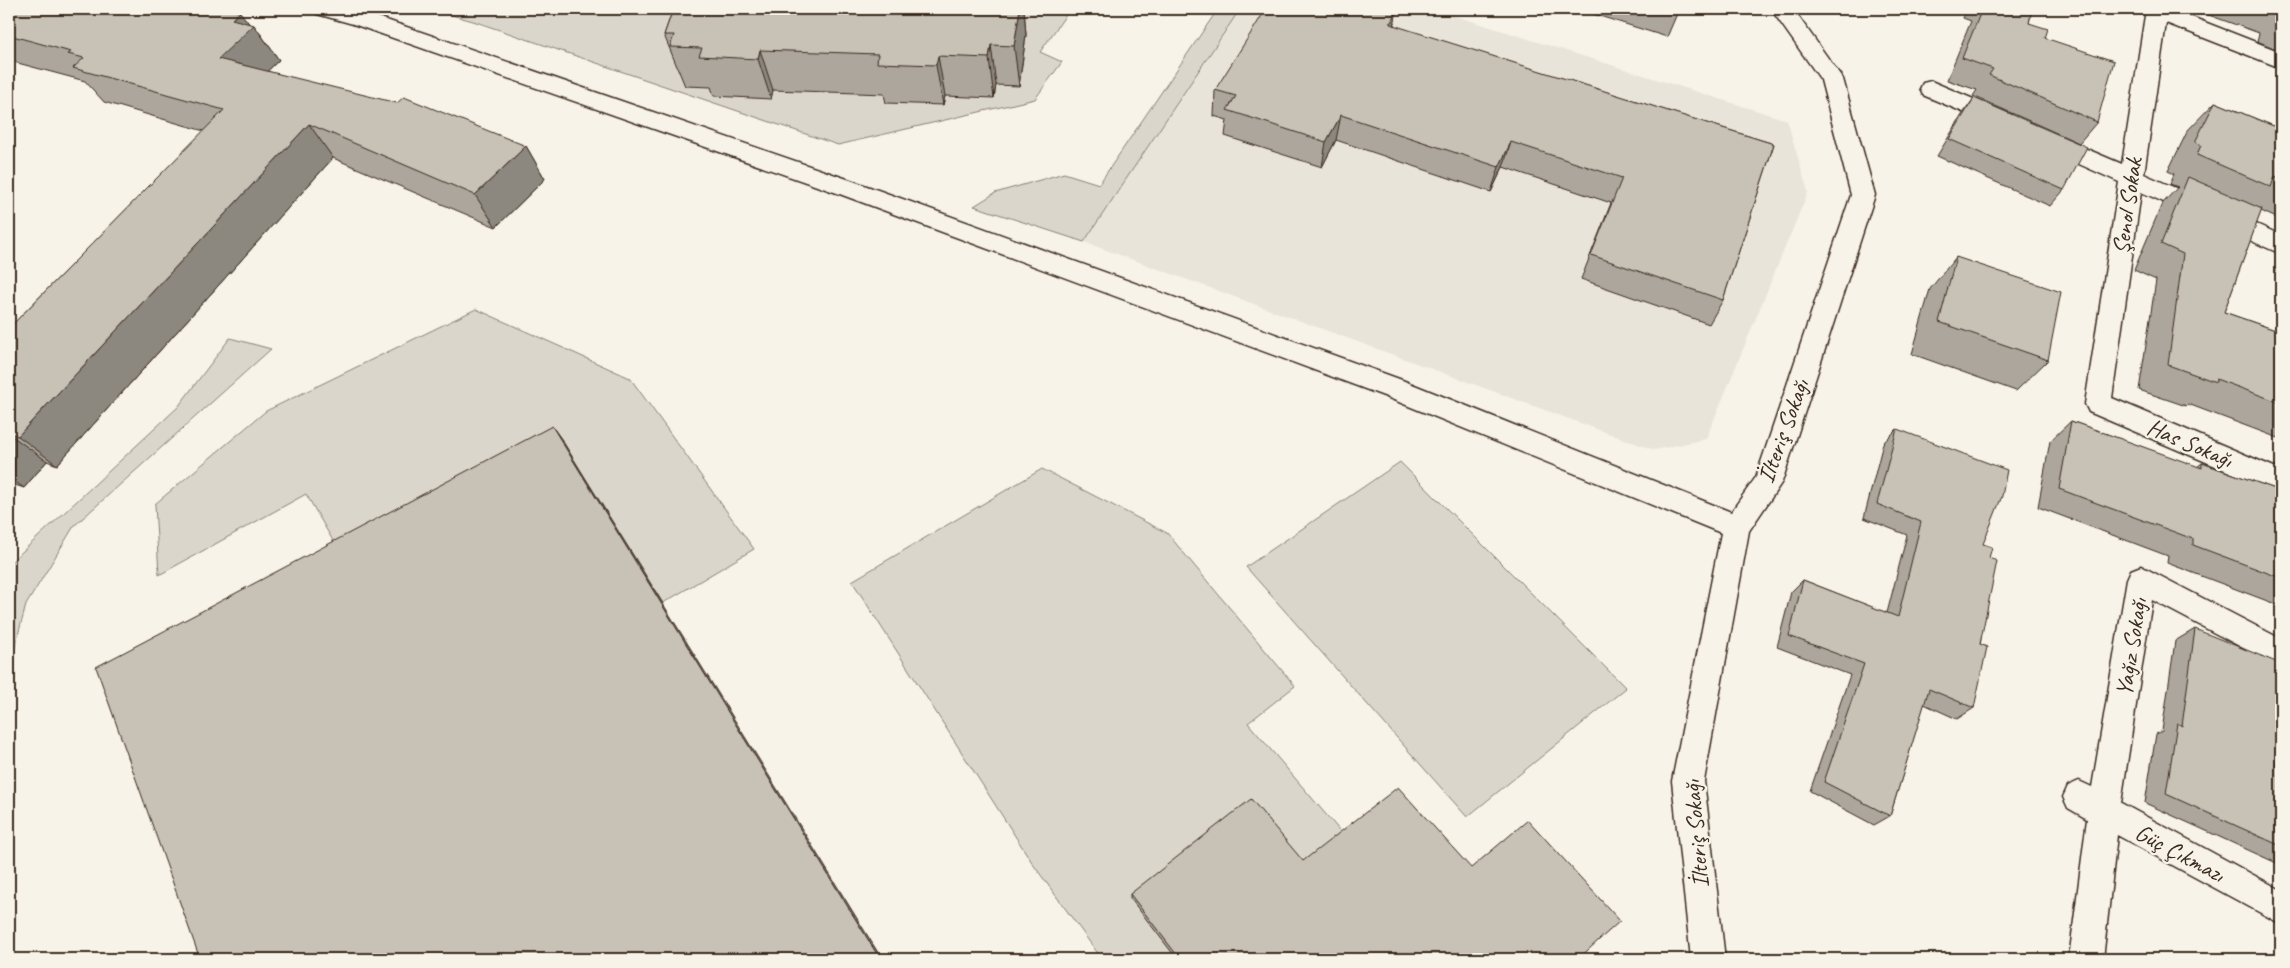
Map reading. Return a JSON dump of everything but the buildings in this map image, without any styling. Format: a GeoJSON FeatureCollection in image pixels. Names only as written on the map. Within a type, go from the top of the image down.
{"type":"FeatureCollection","features":[{"type":"Feature","properties":{"kind":"street"},"geometry":{"type":"LineString","coordinates":[[325,9],[361,19],[845,187],[1374,381],[1736,527]]}},
{"type":"Feature","properties":{"kind":"street","name":"İlteriş Sokağı"},"geometry":{"type":"LineString","coordinates":[[1710,958],[1688,781],[1736,527],[1768,482],[1863,195],[1832,79],[1782,9]]}},
{"type":"Feature","properties":{"kind":"street"},"geometry":{"type":"LineString","coordinates":[[2156,10],[2281,60]]}},
{"type":"Feature","properties":{"kind":"street","name":"Şenol Sokak"},"geometry":{"type":"LineString","coordinates":[[2098,404],[2156,10]]}},
{"type":"Feature","properties":{"kind":"street"},"geometry":{"type":"LineString","coordinates":[[1932,89],[2281,245]]}},
{"type":"Feature","properties":{"kind":"street","name":"Has Sokağı"},"geometry":{"type":"LineString","coordinates":[[2098,404],[2281,482]]}},
{"type":"Feature","properties":{"kind":"street","name":"Yağız Sokağı"},"geometry":{"type":"LineString","coordinates":[[2092,805],[2141,579],[2281,654]]}},
{"type":"Feature","properties":{"kind":"street"},"geometry":{"type":"LineString","coordinates":[[2086,959],[2092,805]]}},
{"type":"Feature","properties":{"kind":"street","name":"Güç Çıkmazı"},"geometry":{"type":"LineString","coordinates":[[2092,805],[2281,908]]}},
{"type":"Feature","properties":{"kind":"shaded area"},"geometry":{"type":"Polygon","coordinates":[[[430,9],[1070,9],[1040,52],[1062,62],[1035,99],[838,145],[473,21],[430,9]]]}},
{"type":"Feature","properties":{"kind":"shaded area"},"geometry":{"type":"Polygon","coordinates":[[[1218,9],[1240,9],[1084,242],[974,206],[995,193],[1064,173],[1099,184],[1218,9]]]}},
{"type":"Feature","properties":{"kind":"shaded area"},"geometry":{"type":"Polygon","coordinates":[[[1240,9],[1433,9],[1787,120],[1808,192],[1706,439],[1654,450],[1084,242],[1240,9]]]}},
{"type":"Feature","properties":{"kind":"shaded area"},"geometry":{"type":"Polygon","coordinates":[[[476,309],[630,378],[754,549],[663,603],[562,441],[343,558],[306,494],[159,575],[155,504],[266,411],[476,309]]]}},
{"type":"Feature","properties":{"kind":"shaded area"},"geometry":{"type":"Polygon","coordinates":[[[230,338],[271,349],[74,526],[26,605],[9,669],[9,564],[178,407],[230,338]]]}},
{"type":"Feature","properties":{"kind":"shaded area"},"geometry":{"type":"Polygon","coordinates":[[[1400,462],[1626,688],[1467,817],[1246,567],[1400,462]]]}},
{"type":"Feature","properties":{"kind":"shaded area"},"geometry":{"type":"Polygon","coordinates":[[[1042,469],[1167,533],[1295,686],[1248,723],[1449,959],[1102,959],[1035,867],[852,581],[1042,469]]]}}]}
